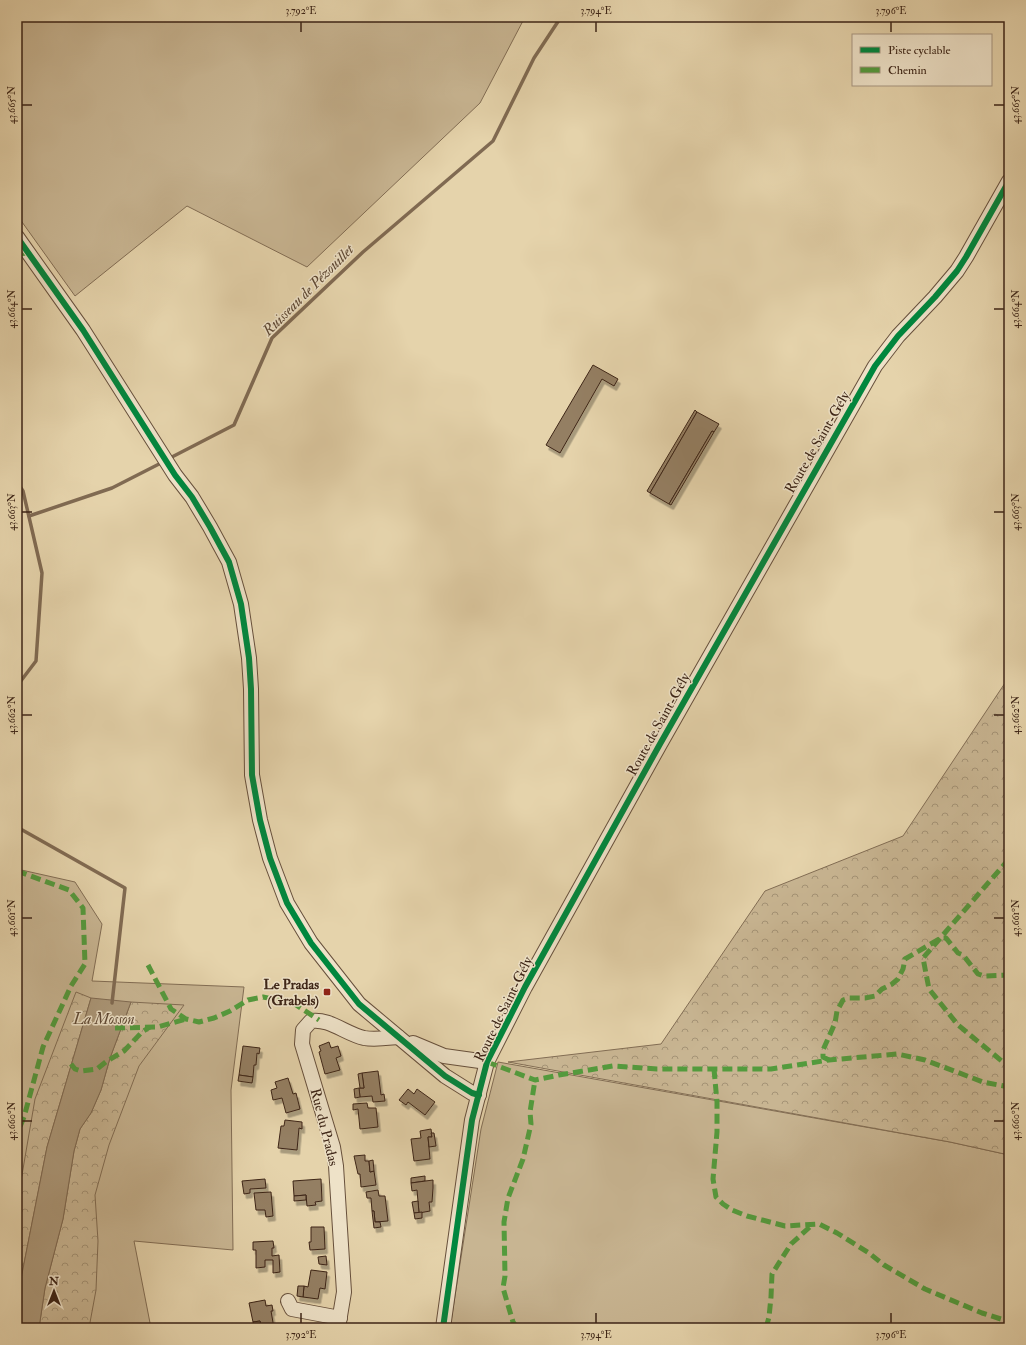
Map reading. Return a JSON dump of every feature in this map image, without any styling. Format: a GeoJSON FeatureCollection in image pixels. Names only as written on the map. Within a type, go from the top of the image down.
{"type":"FeatureCollection","features":[{"type":"Feature","properties":{"kind":"street","name":"Route de Saint-Gély"},"geometry":{"type":"LineString","coordinates":[[443,1328],[472,1120],[487,1062],[525,987],[664,737],[875,366],[898,336],[957,271],[1009,182]]}},
{"type":"Feature","properties":{"kind":"street"},"geometry":{"type":"LineString","coordinates":[[17,237],[83,330],[210,527],[229,562],[241,604],[249,658],[251,689],[252,775],[260,820],[270,858],[287,903],[310,943],[359,1004],[445,1076],[472,1093],[479,1095]]}},
{"type":"Feature","properties":{"kind":"street","name":"Rue du Pradas"},"geometry":{"type":"LineString","coordinates":[[339,1323],[344,1292],[336,1166],[333,1147],[302,1044],[303,1030],[311,1021],[319,1020],[364,1038],[385,1039],[398,1037]]}},
{"type":"Feature","properties":{"kind":"street"},"geometry":{"type":"LineString","coordinates":[[398,1037],[444,1056],[487,1062]]}},
{"type":"Feature","properties":{"kind":"street"},"geometry":{"type":"LineString","coordinates":[[288,1301],[292,1309],[339,1323]]}},
{"type":"Feature","properties":{"kind":"green space"},"geometry":{"type":"Polygon","coordinates":[[[17,17],[525,17],[480,103],[307,267],[187,206],[75,296],[17,215],[17,17]]]}},
{"type":"Feature","properties":{"kind":"green space"},"geometry":{"type":"Polygon","coordinates":[[[1009,677],[1009,1155],[950,1142],[508,1062],[661,1044],[765,891],[903,836],[1009,677]]]}},
{"type":"Feature","properties":{"kind":"green space"},"geometry":{"type":"Polygon","coordinates":[[[17,869],[75,882],[102,924],[92,981],[244,987],[231,1090],[233,1250],[134,1241],[151,1328],[17,1328],[17,869]]]}},
{"type":"Feature","properties":{"kind":"green space"},"geometry":{"type":"Polygon","coordinates":[[[76,992],[91,998],[47,1147],[17,1299],[17,1204],[35,1099],[76,992]]]}},
{"type":"Feature","properties":{"kind":"green space"},"geometry":{"type":"Polygon","coordinates":[[[131,1002],[184,1005],[139,1066],[109,1145],[95,1195],[98,1241],[96,1290],[89,1328],[39,1328],[45,1288],[63,1219],[74,1151],[80,1129],[91,1113],[101,1090],[110,1058],[131,1002]]]}},
{"type":"Feature","properties":{"kind":"green space"},"geometry":{"type":"Polygon","coordinates":[[[498,1062],[950,1142],[1009,1155],[1009,1328],[450,1328],[481,1129],[498,1062]]]}},
{"type":"Feature","properties":{"kind":"water","name":"La Mosson"},"geometry":{"type":"Polygon","coordinates":[[[91,998],[131,1002],[110,1058],[101,1090],[91,1113],[80,1129],[74,1151],[63,1219],[45,1288],[39,1328],[17,1328],[17,1299],[47,1147],[91,998]]]}},
{"type":"Feature","properties":{"kind":"building"},"geometry":{"type":"Polygon","coordinates":[[[593,365],[618,379],[614,386],[602,379],[560,453],[546,445],[593,365]]]}},
{"type":"Feature","properties":{"kind":"building"},"geometry":{"type":"Polygon","coordinates":[[[695,410],[697,412],[650,493],[647,491],[695,410]]]}},
{"type":"Feature","properties":{"kind":"building"},"geometry":{"type":"Polygon","coordinates":[[[697,412],[719,424],[714,432],[712,431],[669,504],[650,493],[697,412]]]}},
{"type":"Feature","properties":{"kind":"building"},"geometry":{"type":"Polygon","coordinates":[[[712,431],[714,432],[671,505],[669,504],[712,431]]]}},
{"type":"Feature","properties":{"kind":"building"},"geometry":{"type":"Polygon","coordinates":[[[329,1042],[331,1048],[338,1046],[341,1056],[336,1058],[340,1070],[325,1074],[319,1052],[321,1051],[319,1046],[329,1042]]]}},
{"type":"Feature","properties":{"kind":"building"},"geometry":{"type":"Polygon","coordinates":[[[243,1046],[260,1048],[259,1054],[257,1053],[256,1065],[254,1065],[253,1077],[239,1075],[243,1046]]]}},
{"type":"Feature","properties":{"kind":"building"},"geometry":{"type":"Polygon","coordinates":[[[378,1071],[381,1095],[384,1094],[385,1101],[373,1102],[372,1096],[360,1097],[359,1088],[364,1088],[362,1073],[378,1071]]]}},
{"type":"Feature","properties":{"kind":"building"},"geometry":{"type":"Polygon","coordinates":[[[362,1073],[364,1088],[360,1088],[358,1074],[362,1073]]]}},
{"type":"Feature","properties":{"kind":"building"},"geometry":{"type":"Polygon","coordinates":[[[239,1075],[253,1077],[252,1083],[238,1081],[239,1075]]]}},
{"type":"Feature","properties":{"kind":"building"},"geometry":{"type":"Polygon","coordinates":[[[288,1078],[293,1094],[296,1093],[300,1109],[286,1113],[282,1098],[273,1100],[271,1090],[277,1088],[275,1082],[288,1078]]]}},
{"type":"Feature","properties":{"kind":"building"},"geometry":{"type":"Polygon","coordinates":[[[359,1088],[360,1097],[355,1098],[354,1089],[359,1088]]]}},
{"type":"Feature","properties":{"kind":"building"},"geometry":{"type":"Polygon","coordinates":[[[408,1089],[414,1094],[417,1089],[435,1102],[425,1115],[408,1102],[406,1105],[399,1100],[408,1089]]]}},
{"type":"Feature","properties":{"kind":"building"},"geometry":{"type":"Polygon","coordinates":[[[367,1103],[368,1108],[376,1108],[378,1127],[360,1129],[358,1109],[353,1110],[353,1104],[367,1103]]]}},
{"type":"Feature","properties":{"kind":"building"},"geometry":{"type":"Polygon","coordinates":[[[285,1120],[302,1122],[302,1129],[299,1128],[297,1150],[278,1148],[281,1126],[284,1126],[285,1120]]]}},
{"type":"Feature","properties":{"kind":"building"},"geometry":{"type":"Polygon","coordinates":[[[431,1129],[432,1137],[428,1137],[430,1159],[414,1161],[411,1139],[421,1138],[420,1131],[431,1129]]]}},
{"type":"Feature","properties":{"kind":"building"},"geometry":{"type":"Polygon","coordinates":[[[431,1133],[434,1133],[436,1146],[429,1147],[428,1137],[432,1137],[431,1133]]]}},
{"type":"Feature","properties":{"kind":"building"},"geometry":{"type":"Polygon","coordinates":[[[365,1155],[365,1161],[369,1161],[370,1172],[374,1171],[376,1185],[361,1187],[360,1174],[358,1174],[354,1156],[365,1155]]]}},
{"type":"Feature","properties":{"kind":"building"},"geometry":{"type":"Polygon","coordinates":[[[373,1160],[374,1171],[370,1172],[369,1161],[373,1160]]]}},
{"type":"Feature","properties":{"kind":"building"},"geometry":{"type":"Polygon","coordinates":[[[425,1176],[425,1181],[411,1183],[411,1178],[425,1176]]]}},
{"type":"Feature","properties":{"kind":"building"},"geometry":{"type":"Polygon","coordinates":[[[265,1179],[266,1188],[250,1189],[250,1193],[244,1194],[242,1181],[265,1179]]]}},
{"type":"Feature","properties":{"kind":"building"},"geometry":{"type":"Polygon","coordinates":[[[321,1179],[322,1201],[315,1202],[316,1205],[307,1206],[306,1195],[294,1196],[293,1181],[321,1179]]]}},
{"type":"Feature","properties":{"kind":"building"},"geometry":{"type":"Polygon","coordinates":[[[433,1180],[432,1202],[429,1202],[430,1211],[419,1213],[417,1190],[412,1191],[411,1183],[433,1180]]]}},
{"type":"Feature","properties":{"kind":"building"},"geometry":{"type":"Polygon","coordinates":[[[378,1190],[379,1196],[385,1196],[388,1221],[375,1222],[371,1198],[367,1198],[366,1192],[378,1190]]]}},
{"type":"Feature","properties":{"kind":"building"},"geometry":{"type":"Polygon","coordinates":[[[271,1192],[273,1216],[266,1217],[265,1210],[256,1210],[254,1193],[271,1192]]]}},
{"type":"Feature","properties":{"kind":"building"},"geometry":{"type":"Polygon","coordinates":[[[306,1195],[306,1200],[294,1201],[294,1196],[306,1195]]]}},
{"type":"Feature","properties":{"kind":"building"},"geometry":{"type":"Polygon","coordinates":[[[418,1201],[419,1213],[414,1213],[412,1202],[418,1201]]]}},
{"type":"Feature","properties":{"kind":"building"},"geometry":{"type":"Polygon","coordinates":[[[372,1211],[374,1211],[375,1222],[380,1222],[381,1227],[374,1228],[372,1211]]]}},
{"type":"Feature","properties":{"kind":"building"},"geometry":{"type":"Polygon","coordinates":[[[422,1212],[422,1218],[415,1219],[414,1213],[422,1212]]]}},
{"type":"Feature","properties":{"kind":"building"},"geometry":{"type":"Polygon","coordinates":[[[311,1227],[324,1227],[325,1249],[310,1250],[309,1242],[311,1242],[311,1227]]]}},
{"type":"Feature","properties":{"kind":"building"},"geometry":{"type":"Polygon","coordinates":[[[273,1241],[274,1248],[272,1248],[272,1256],[279,1255],[280,1272],[273,1273],[273,1260],[265,1260],[265,1267],[256,1268],[256,1250],[253,1250],[253,1242],[273,1241]]]}},
{"type":"Feature","properties":{"kind":"building"},"geometry":{"type":"Polygon","coordinates":[[[326,1256],[327,1265],[319,1264],[318,1257],[326,1256]]]}},
{"type":"Feature","properties":{"kind":"building"},"geometry":{"type":"Polygon","coordinates":[[[311,1270],[327,1272],[325,1289],[320,1288],[318,1299],[303,1297],[304,1286],[308,1287],[311,1270]]]}},
{"type":"Feature","properties":{"kind":"building"},"geometry":{"type":"Polygon","coordinates":[[[298,1286],[304,1286],[303,1297],[297,1296],[298,1286]]]}},
{"type":"Feature","properties":{"kind":"building"},"geometry":{"type":"Polygon","coordinates":[[[265,1300],[266,1306],[272,1305],[273,1311],[271,1311],[274,1328],[261,1328],[260,1321],[253,1322],[249,1303],[265,1300]]]}},
{"type":"Feature","properties":{"kind":"building"},"geometry":{"type":"Polygon","coordinates":[[[260,1321],[261,1326],[254,1327],[253,1322],[260,1321]]]}},
{"type":"Feature","properties":{"kind":"waterway","name":"Ruisseau de Pézouillet"},"geometry":{"type":"LineString","coordinates":[[168,459],[234,425],[272,338],[363,252],[493,141],[534,58],[561,17]]}},
{"type":"Feature","properties":{"kind":"waterway","name":"Ruisseau de Pézouillet"},"geometry":{"type":"LineString","coordinates":[[29,516],[112,488],[163,462]]}},
{"type":"Feature","properties":{"kind":"waterway","name":"La Mosson"},"geometry":{"type":"LineString","coordinates":[[17,482],[23,491],[42,573],[36,661],[17,686]]}},
{"type":"Feature","properties":{"kind":"waterway","name":"La Mosson"},"geometry":{"type":"LineString","coordinates":[[17,827],[125,888],[112,1003]]}},
{"type":"Feature","properties":{"kind":"marked path"},"geometry":{"type":"LineString","coordinates":[[17,254],[28,253]]}},
{"type":"Feature","properties":{"kind":"marked path"},"geometry":{"type":"LineString","coordinates":[[1009,859],[923,958],[929,989],[958,1025],[1009,1067]]}},
{"type":"Feature","properties":{"kind":"marked path"},"geometry":{"type":"LineString","coordinates":[[17,871],[69,890],[83,908],[85,964],[71,986],[43,1047],[24,1117],[17,1134]]}},
{"type":"Feature","properties":{"kind":"marked path"},"geometry":{"type":"LineString","coordinates":[[829,1060],[823,1057],[823,1050],[835,1023],[837,1011],[843,1000],[849,998],[865,998],[875,996],[882,989],[898,979],[903,969],[905,959],[941,938],[946,938],[958,953],[963,955],[978,974],[984,976],[1009,975]]}},
{"type":"Feature","properties":{"kind":"marked path"},"geometry":{"type":"LineString","coordinates":[[148,965],[171,1009],[186,1019],[199,1022],[214,1018],[230,1011],[248,1000],[263,997],[293,1003],[319,1020]]}},
{"type":"Feature","properties":{"kind":"marked path"},"geometry":{"type":"LineString","coordinates":[[115,1028],[158,1027],[186,1019]]}},
{"type":"Feature","properties":{"kind":"marked path"},"geometry":{"type":"LineString","coordinates":[[71,1064],[75,1069],[81,1071],[97,1069],[124,1051],[142,1032],[150,1027]]}},
{"type":"Feature","properties":{"kind":"marked path"},"geometry":{"type":"LineString","coordinates":[[487,1062],[535,1080],[613,1066],[657,1069],[771,1069],[829,1060],[897,1054],[925,1060],[983,1082],[1009,1087]]}},
{"type":"Feature","properties":{"kind":"marked path"},"geometry":{"type":"LineString","coordinates":[[714,1069],[717,1102],[717,1132],[713,1179],[716,1197],[723,1204],[732,1210],[747,1216],[785,1226],[819,1224],[837,1233],[869,1253],[884,1265],[925,1289],[1009,1323]]}},
{"type":"Feature","properties":{"kind":"marked path"},"geometry":{"type":"LineString","coordinates":[[517,1328],[513,1322],[503,1288],[505,1276],[504,1222],[508,1198],[523,1159],[531,1124],[530,1112],[535,1080]]}},
{"type":"Feature","properties":{"kind":"marked path"},"geometry":{"type":"LineString","coordinates":[[766,1328],[769,1317],[772,1274],[791,1244],[812,1225]]}},
{"type":"Feature","properties":{"kind":"cycle path"},"geometry":{"type":"LineString","coordinates":[[443,1328],[472,1120],[487,1062],[525,987],[660,744],[875,366],[898,336],[957,271],[1009,181]]}},
{"type":"Feature","properties":{"kind":"cycle path"},"geometry":{"type":"LineString","coordinates":[[17,237],[83,330],[175,475],[192,497],[229,562],[241,604],[249,658],[251,689],[252,775],[260,820],[270,858],[287,903],[311,943],[359,1004],[445,1076],[472,1093],[479,1095]]}},
{"type":"Feature","properties":{"kind":"place","name":"Le Pradas (Grabels)"},"geometry":{"type":"Point","coordinates":[327,992]}}]}
